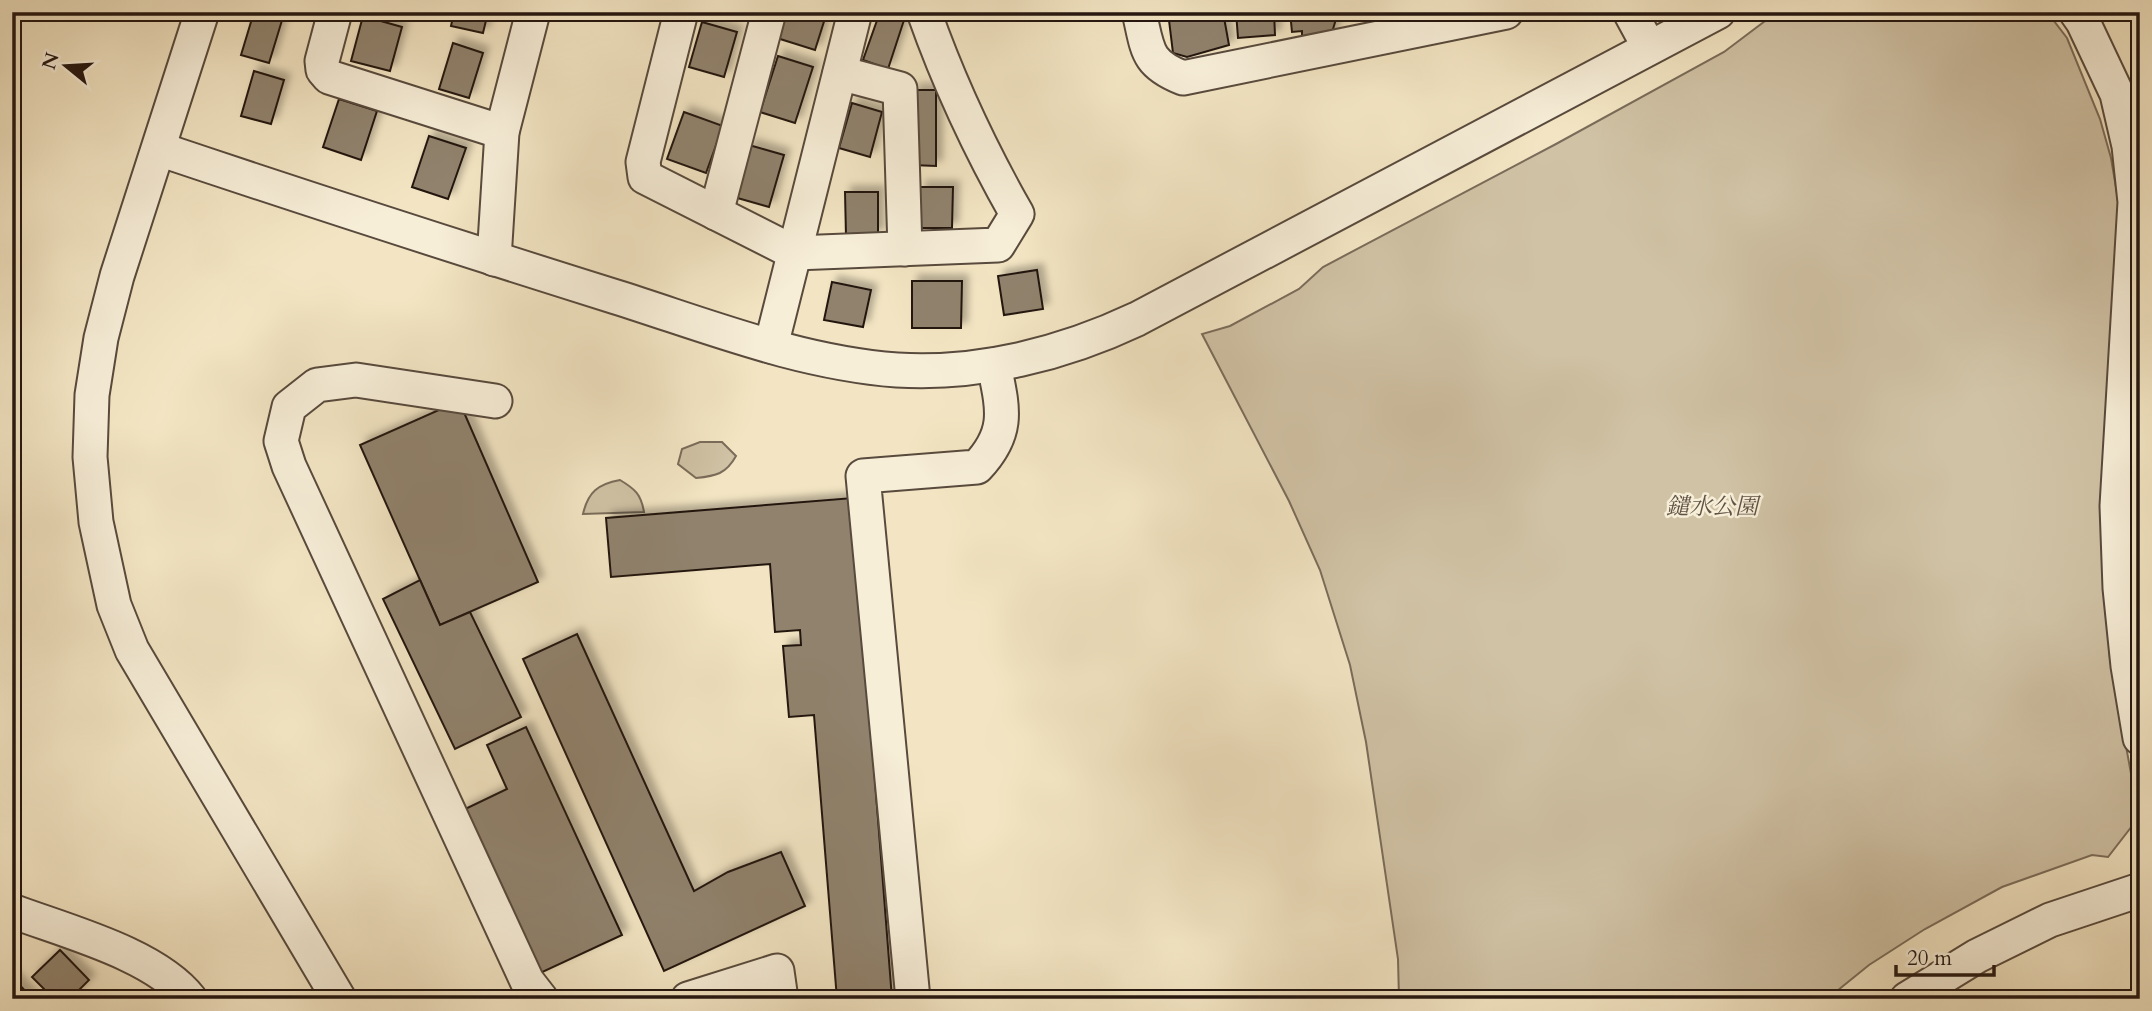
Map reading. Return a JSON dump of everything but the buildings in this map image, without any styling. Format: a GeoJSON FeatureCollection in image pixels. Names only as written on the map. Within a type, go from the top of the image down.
{"type":"FeatureCollection","features":[{"type":"Feature","properties":{"kind":"street"},"geometry":{"type":"LineString","coordinates":[[202,12],[117,276],[101,338],[92,395],[90,457],[99,534],[114,605],[132,650],[339,999]]}},
{"type":"Feature","properties":{"kind":"street"},"geometry":{"type":"LineString","coordinates":[[335,12],[322,61],[323,70],[329,77],[502,132]]}},
{"type":"Feature","properties":{"kind":"street"},"geometry":{"type":"LineString","coordinates":[[494,259],[502,132],[533,12]]}},
{"type":"Feature","properties":{"kind":"street"},"geometry":{"type":"LineString","coordinates":[[681,12],[643,162],[645,177],[794,253],[998,245],[1017,214],[989,166],[951,85],[924,12]]}},
{"type":"Feature","properties":{"kind":"street"},"geometry":{"type":"LineString","coordinates":[[716,213],[769,12]]}},
{"type":"Feature","properties":{"kind":"street"},"geometry":{"type":"LineString","coordinates":[[771,346],[855,12]]}},
{"type":"Feature","properties":{"kind":"street"},"geometry":{"type":"LineString","coordinates":[[1139,12],[1150,56],[1163,71],[1183,78],[1506,12]]}},
{"type":"Feature","properties":{"kind":"street"},"geometry":{"type":"LineString","coordinates":[[1630,12],[1649,47]]}},
{"type":"Feature","properties":{"kind":"street"},"geometry":{"type":"LineString","coordinates":[[159,149],[494,259],[826,361],[898,370],[995,365],[1101,337],[1718,12]]}},
{"type":"Feature","properties":{"kind":"street"},"geometry":{"type":"LineString","coordinates":[[2076,12],[2117,94],[2129,146],[2135,202],[2137,227],[2117,506],[2120,588],[2128,666],[2140,738]]}},
{"type":"Feature","properties":{"kind":"street"},"geometry":{"type":"LineString","coordinates":[[840,74],[900,89],[905,249]]}},
{"type":"Feature","properties":{"kind":"street"},"geometry":{"type":"LineString","coordinates":[[913,999],[863,476],[977,467],[991,452],[1000,433],[1001,403],[995,365]]}},
{"type":"Feature","properties":{"kind":"street"},"geometry":{"type":"LineString","coordinates":[[495,401],[355,380],[317,385],[289,407],[281,441],[289,466],[527,981],[541,999]]}},
{"type":"Feature","properties":{"kind":"street"},"geometry":{"type":"LineString","coordinates":[[1907,999],[1977,956],[2050,920],[2140,890]]}},
{"type":"Feature","properties":{"kind":"street"},"geometry":{"type":"LineString","coordinates":[[12,911],[140,961],[171,980],[190,999]]}},
{"type":"Feature","properties":{"kind":"street"},"geometry":{"type":"LineString","coordinates":[[688,999],[777,971],[781,999]]}},
{"type":"Feature","properties":{"kind":"green space","name":"鑓水公園"},"geometry":{"type":"Polygon","coordinates":[[[1777,12],[2047,12],[2067,38],[2100,119],[2111,158],[2119,205],[2106,595],[2110,659],[2139,817],[2108,857],[2092,855],[2002,887],[1925,929],[1869,965],[1827,999],[1399,999],[1398,959],[1366,742],[1350,665],[1320,570],[1289,501],[1202,334],[1230,326],[1299,289],[1323,267],[1724,52],[1777,12]]]}},
{"type":"Feature","properties":{"kind":"green space"},"geometry":{"type":"Polygon","coordinates":[[[700,442],[722,442],[736,456],[720,473],[696,478],[678,464],[682,449],[700,442]]]}},
{"type":"Feature","properties":{"kind":"green space"},"geometry":{"type":"Polygon","coordinates":[[[620,480],[636,493],[644,512],[583,514],[595,490],[620,480]]]}}]}
